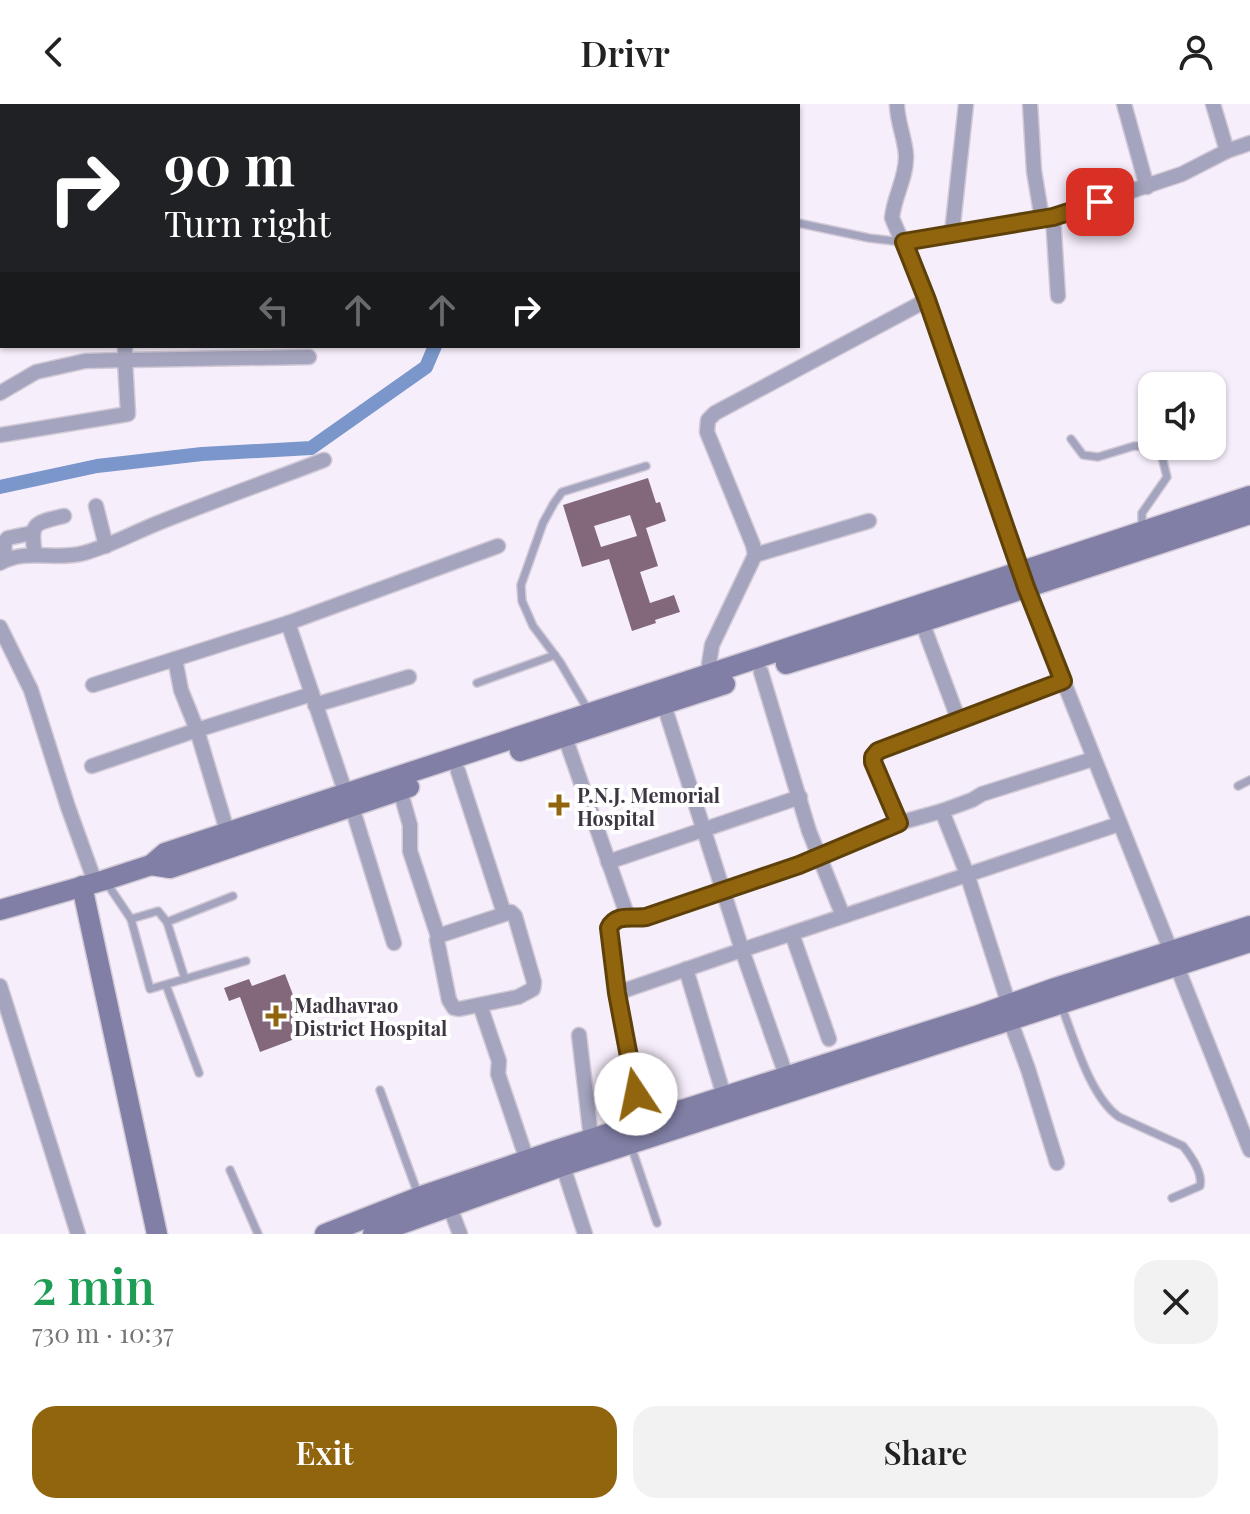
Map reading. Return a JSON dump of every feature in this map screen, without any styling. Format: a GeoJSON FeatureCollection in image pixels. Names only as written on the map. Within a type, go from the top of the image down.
{"type":"FeatureCollection","features":[{"type":"Feature","properties":{"kind":"main road"},"geometry":{"type":"LineString","coordinates":[[151,865],[170,868],[590,714],[635,706],[664,705],[922,622],[1142,532],[1250,496]]}},
{"type":"Feature","properties":{"kind":"main road"},"geometry":{"type":"LineString","coordinates":[[0,910],[151,865],[165,853],[349,800],[400,790],[565,737],[712,675],[1250,514]]}},
{"type":"Feature","properties":{"kind":"main road"},"geometry":{"type":"LineString","coordinates":[[94,883],[157,1234]]}},
{"type":"Feature","properties":{"kind":"main road"},"geometry":{"type":"LineString","coordinates":[[373,1234],[560,1158],[591,1138],[786,1075],[1010,1012],[1060,1003],[1250,926]]}},
{"type":"Feature","properties":{"kind":"main road"},"geometry":{"type":"LineString","coordinates":[[325,1234],[419,1197],[527,1160],[560,1158],[630,1144],[1010,1012],[1055,988],[1250,942]]}},
{"type":"Feature","properties":{"kind":"street"},"geometry":{"type":"LineString","coordinates":[[897,104],[906,152],[892,218],[927,300],[1023,580],[1173,959],[1245,1121],[1250,1150]]}},
{"type":"Feature","properties":{"kind":"street"},"geometry":{"type":"LineString","coordinates":[[952,233],[966,104]]}},
{"type":"Feature","properties":{"kind":"street"},"geometry":{"type":"LineString","coordinates":[[1030,104],[1037,197],[1048,218],[1058,296]]}},
{"type":"Feature","properties":{"kind":"street"},"geometry":{"type":"LineString","coordinates":[[1124,104],[1147,187]]}},
{"type":"Feature","properties":{"kind":"street"},"geometry":{"type":"LineString","coordinates":[[1213,104],[1227,151]]}},
{"type":"Feature","properties":{"kind":"street"},"geometry":{"type":"LineString","coordinates":[[904,242],[1048,218],[1147,187],[1250,143]]}},
{"type":"Feature","properties":{"kind":"street"},"geometry":{"type":"LineString","coordinates":[[712,675],[709,664],[712,645],[755,555],[707,432],[708,420],[715,413],[927,300]]}},
{"type":"Feature","properties":{"kind":"street"},"geometry":{"type":"LineString","coordinates":[[0,435],[128,414],[125,353]]}},
{"type":"Feature","properties":{"kind":"street"},"geometry":{"type":"LineString","coordinates":[[0,393],[36,372],[125,353],[309,357]]}},
{"type":"Feature","properties":{"kind":"street"},"geometry":{"type":"LineString","coordinates":[[64,516],[41,521],[32,533],[8,538],[4,544],[3,561],[35,555],[79,555],[324,460]]}},
{"type":"Feature","properties":{"kind":"street"},"geometry":{"type":"LineString","coordinates":[[96,506],[106,546]]}},
{"type":"Feature","properties":{"kind":"street"},"geometry":{"type":"LineString","coordinates":[[755,555],[869,521]]}},
{"type":"Feature","properties":{"kind":"street"},"geometry":{"type":"LineString","coordinates":[[32,533],[35,555]]}},
{"type":"Feature","properties":{"kind":"street"},"geometry":{"type":"LineString","coordinates":[[93,685],[288,623],[498,546]]}},
{"type":"Feature","properties":{"kind":"street"},"geometry":{"type":"LineString","coordinates":[[922,622],[959,721]]}},
{"type":"Feature","properties":{"kind":"street"},"geometry":{"type":"LineString","coordinates":[[288,623],[394,943]]}},
{"type":"Feature","properties":{"kind":"street"},"geometry":{"type":"LineString","coordinates":[[0,627],[31,690],[94,883]]}},
{"type":"Feature","properties":{"kind":"street"},"geometry":{"type":"LineString","coordinates":[[175,659],[181,690],[197,730],[228,834]]}},
{"type":"Feature","properties":{"kind":"street"},"geometry":{"type":"LineString","coordinates":[[761,672],[809,831],[843,916]]}},
{"type":"Feature","properties":{"kind":"street"},"geometry":{"type":"LineString","coordinates":[[92,766],[197,730],[409,677]]}},
{"type":"Feature","properties":{"kind":"street"},"geometry":{"type":"LineString","coordinates":[[899,823],[873,762],[875,753],[1063,681]]}},
{"type":"Feature","properties":{"kind":"street"},"geometry":{"type":"LineString","coordinates":[[664,705],[742,950],[786,1075]]}},
{"type":"Feature","properties":{"kind":"street"},"geometry":{"type":"LineString","coordinates":[[565,737],[625,909],[623,916]]}},
{"type":"Feature","properties":{"kind":"street"},"geometry":{"type":"LineString","coordinates":[[642,1122],[617,993],[609,928],[611,923],[623,916],[646,917],[723,891],[820,857],[899,823],[1093,759]]}},
{"type":"Feature","properties":{"kind":"street"},"geometry":{"type":"LineString","coordinates":[[458,771],[504,913]]}},
{"type":"Feature","properties":{"kind":"street"},"geometry":{"type":"LineString","coordinates":[[400,790],[410,825],[410,851],[438,936],[451,1005],[459,1009],[518,997],[534,986],[515,916],[511,912],[438,936]]}},
{"type":"Feature","properties":{"kind":"street"},"geometry":{"type":"LineString","coordinates":[[608,862],[800,797]]}},
{"type":"Feature","properties":{"kind":"street"},"geometry":{"type":"LineString","coordinates":[[942,811],[967,874],[1057,1163]]}},
{"type":"Feature","properties":{"kind":"street"},"geometry":{"type":"LineString","coordinates":[[617,993],[1119,824]]}},
{"type":"Feature","properties":{"kind":"street"},"geometry":{"type":"LineString","coordinates":[[792,934],[829,1039]]}},
{"type":"Feature","properties":{"kind":"street"},"geometry":{"type":"LineString","coordinates":[[686,969],[724,1096]]}},
{"type":"Feature","properties":{"kind":"street"},"geometry":{"type":"LineString","coordinates":[[0,986],[78,1234]]}},
{"type":"Feature","properties":{"kind":"street"},"geometry":{"type":"LineString","coordinates":[[480,1005],[499,1061],[498,1074],[527,1160]]}},
{"type":"Feature","properties":{"kind":"street"},"geometry":{"type":"LineString","coordinates":[[579,1035],[591,1138]]}},
{"type":"Feature","properties":{"kind":"street"},"geometry":{"type":"LineString","coordinates":[[560,1158],[585,1234]]}},
{"type":"Feature","properties":{"kind":"street"},"geometry":{"type":"LineString","coordinates":[[449,1205],[460,1234]]}},
{"type":"Feature","properties":{"kind":"lane"},"geometry":{"type":"LineString","coordinates":[[800,223],[904,242]]}},
{"type":"Feature","properties":{"kind":"lane"},"geometry":{"type":"LineString","coordinates":[[1071,439],[1083,455],[1098,457],[1134,446],[1153,447],[1162,457],[1167,477],[1142,513],[1142,532]]}},
{"type":"Feature","properties":{"kind":"lane"},"geometry":{"type":"LineString","coordinates":[[590,714],[555,655],[533,626],[522,601],[521,585],[543,523],[562,492],[646,466]]}},
{"type":"Feature","properties":{"kind":"lane"},"geometry":{"type":"LineString","coordinates":[[477,683],[555,655]]}},
{"type":"Feature","properties":{"kind":"lane"},"geometry":{"type":"LineString","coordinates":[[1238,786],[1250,780]]}},
{"type":"Feature","properties":{"kind":"lane"},"geometry":{"type":"LineString","coordinates":[[94,883],[131,919],[150,989],[246,961]]}},
{"type":"Feature","properties":{"kind":"lane"},"geometry":{"type":"LineString","coordinates":[[167,922],[233,896]]}},
{"type":"Feature","properties":{"kind":"lane"},"geometry":{"type":"LineString","coordinates":[[131,919],[158,911],[167,922],[185,979]]}},
{"type":"Feature","properties":{"kind":"lane"},"geometry":{"type":"LineString","coordinates":[[166,985],[199,1073]]}},
{"type":"Feature","properties":{"kind":"lane"},"geometry":{"type":"LineString","coordinates":[[1060,1003],[1098,1094],[1110,1111],[1178,1143],[1189,1153],[1201,1178],[1200,1186],[1172,1198]]}},
{"type":"Feature","properties":{"kind":"lane"},"geometry":{"type":"LineString","coordinates":[[380,1090],[419,1197]]}},
{"type":"Feature","properties":{"kind":"lane"},"geometry":{"type":"LineString","coordinates":[[630,1144],[657,1223]]}},
{"type":"Feature","properties":{"kind":"lane"},"geometry":{"type":"LineString","coordinates":[[230,1170],[258,1234]]}},
{"type":"Feature","properties":{"kind":"building"},"geometry":{"type":"Polygon","coordinates":[[[648,478],[666,521],[646,528],[658,566],[640,572],[650,603],[674,595],[680,612],[632,631],[609,559],[582,567],[563,505],[648,478]],[[630,515],[594,526],[601,547],[637,536],[630,515]]]}},
{"type":"Feature","properties":{"kind":"building"},"geometry":{"type":"Polygon","coordinates":[[[285,974],[308,1034],[260,1052],[240,997],[229,1001],[224,988],[249,979],[252,986],[285,974]]]}},
{"type":"Feature","properties":{"kind":"waterway"},"geometry":{"type":"LineString","coordinates":[[0,487],[97,466],[202,454],[311,448],[426,367],[434,348]]}},
{"type":"Feature","properties":{"kind":"place","name":"P.N.J. Memorial Hospital"},"geometry":{"type":"Point","coordinates":[559,805]}},
{"type":"Feature","properties":{"kind":"place","name":"Madhavrao District Hospital"},"geometry":{"type":"Point","coordinates":[276,1016]}},
{"type":"Feature","properties":{"kind":"route"},"geometry":{"type":"LineString","coordinates":[[636,1094],[617,993],[609,928],[611,923],[623,916],[646,917],[799,865],[899,823],[873,762],[875,753],[1063,681],[1026,587],[904,242],[1053,217],[1100,202]]}}]}
